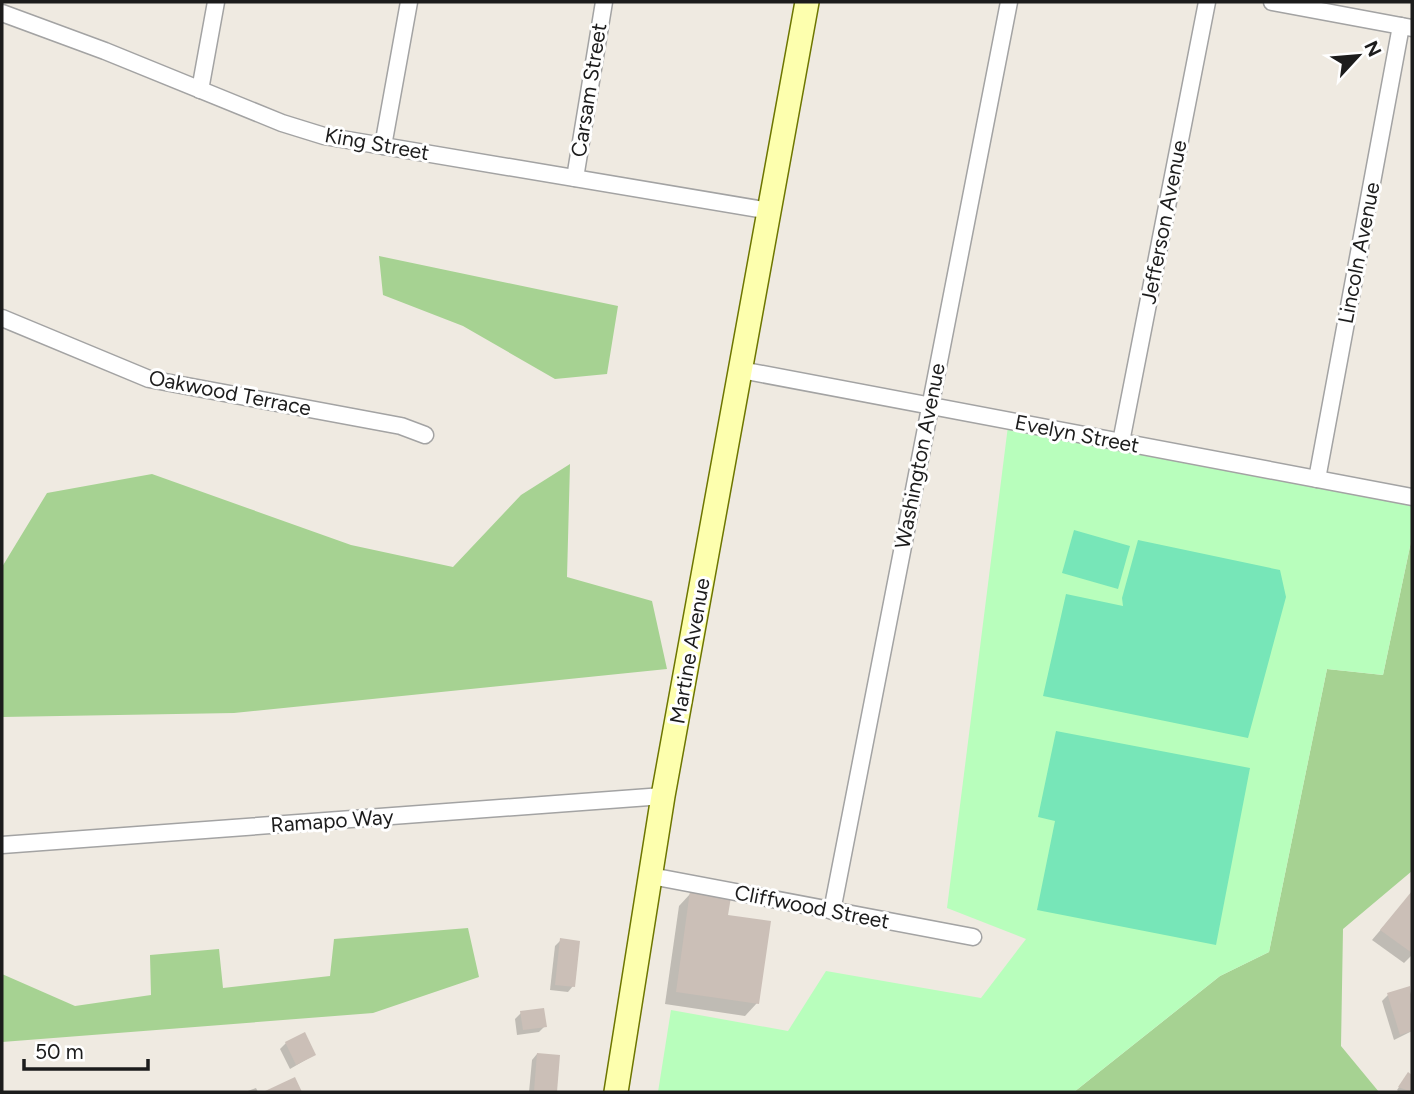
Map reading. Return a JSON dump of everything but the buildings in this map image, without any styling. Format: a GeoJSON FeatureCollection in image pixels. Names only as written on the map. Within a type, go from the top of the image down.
{"type":"FeatureCollection","features":[{"type":"Feature","properties":{"kind":"main road","name":"Martine Avenue"},"geometry":{"type":"LineString","coordinates":[[616,1092],[663,796],[807,2]]}},
{"type":"Feature","properties":{"kind":"street"},"geometry":{"type":"LineString","coordinates":[[9,16],[20,2]]}},
{"type":"Feature","properties":{"kind":"street"},"geometry":{"type":"LineString","coordinates":[[200,90],[216,2]]}},
{"type":"Feature","properties":{"kind":"street"},"geometry":{"type":"LineString","coordinates":[[383,146],[408,2]]}},
{"type":"Feature","properties":{"kind":"street","name":"Carsam Street"},"geometry":{"type":"LineString","coordinates":[[575,178],[604,2]]}},
{"type":"Feature","properties":{"kind":"street","name":"Washington Avenue"},"geometry":{"type":"LineString","coordinates":[[832,911],[1009,2]]}},
{"type":"Feature","properties":{"kind":"street","name":"Jefferson Avenue"},"geometry":{"type":"LineString","coordinates":[[1121,442],[1207,2]]}},
{"type":"Feature","properties":{"kind":"street"},"geometry":{"type":"LineString","coordinates":[[1272,2],[1407,27]]}},
{"type":"Feature","properties":{"kind":"street","name":"King Street"},"geometry":{"type":"LineString","coordinates":[[9,16],[105,51],[282,123],[324,136],[770,211]]}},
{"type":"Feature","properties":{"kind":"street","name":"Lincoln Avenue"},"geometry":{"type":"LineString","coordinates":[[1317,479],[1407,27]]}},
{"type":"Feature","properties":{"kind":"street","name":"Oakwood Terrace"},"geometry":{"type":"LineString","coordinates":[[2,318],[149,379],[401,426],[425,435]]}},
{"type":"Feature","properties":{"kind":"street","name":"Evelyn Street"},"geometry":{"type":"LineString","coordinates":[[741,370],[1412,497]]}},
{"type":"Feature","properties":{"kind":"street","name":"Ramapo Way"},"geometry":{"type":"LineString","coordinates":[[2,845],[663,796]]}},
{"type":"Feature","properties":{"kind":"street","name":"Cliffwood Street"},"geometry":{"type":"LineString","coordinates":[[651,876],[973,937]]}},
{"type":"Feature","properties":{"kind":"green space"},"geometry":{"type":"Polygon","coordinates":[[[379,256],[618,306],[607,374],[555,379],[463,326],[383,295],[379,256]]]}},
{"type":"Feature","properties":{"kind":"green space"},"geometry":{"type":"Polygon","coordinates":[[[1008,426],[1412,498],[1412,537],[1383,675],[1327,669],[1269,952],[1220,976],[1074,1092],[658,1092],[671,1010],[788,1031],[826,971],[981,998],[1026,939],[947,908],[1008,426]]]}},
{"type":"Feature","properties":{"kind":"green space"},"geometry":{"type":"Polygon","coordinates":[[[570,464],[567,577],[652,601],[667,669],[234,713],[2,717],[2,567],[47,493],[152,474],[351,545],[453,567],[521,495],[570,464]]]}},
{"type":"Feature","properties":{"kind":"green space"},"geometry":{"type":"Polygon","coordinates":[[[1074,530],[1130,546],[1118,589],[1062,573],[1074,530]]]}},
{"type":"Feature","properties":{"kind":"green space"},"geometry":{"type":"Polygon","coordinates":[[[1412,537],[1412,871],[1343,929],[1341,1046],[1379,1092],[1074,1092],[1220,976],[1269,952],[1327,669],[1383,675],[1412,537]]]}},
{"type":"Feature","properties":{"kind":"green space"},"geometry":{"type":"Polygon","coordinates":[[[1138,540],[1280,570],[1286,597],[1248,738],[1043,696],[1066,594],[1123,606],[1122,598],[1138,540]]]}},
{"type":"Feature","properties":{"kind":"green space"},"geometry":{"type":"Polygon","coordinates":[[[1056,731],[1250,768],[1216,945],[1037,910],[1055,821],[1038,817],[1056,731]]]}},
{"type":"Feature","properties":{"kind":"green space"},"geometry":{"type":"Polygon","coordinates":[[[468,928],[479,977],[373,1013],[2,1042],[2,974],[75,1006],[151,995],[150,955],[219,949],[223,988],[330,976],[334,939],[468,928]]]}}]}
